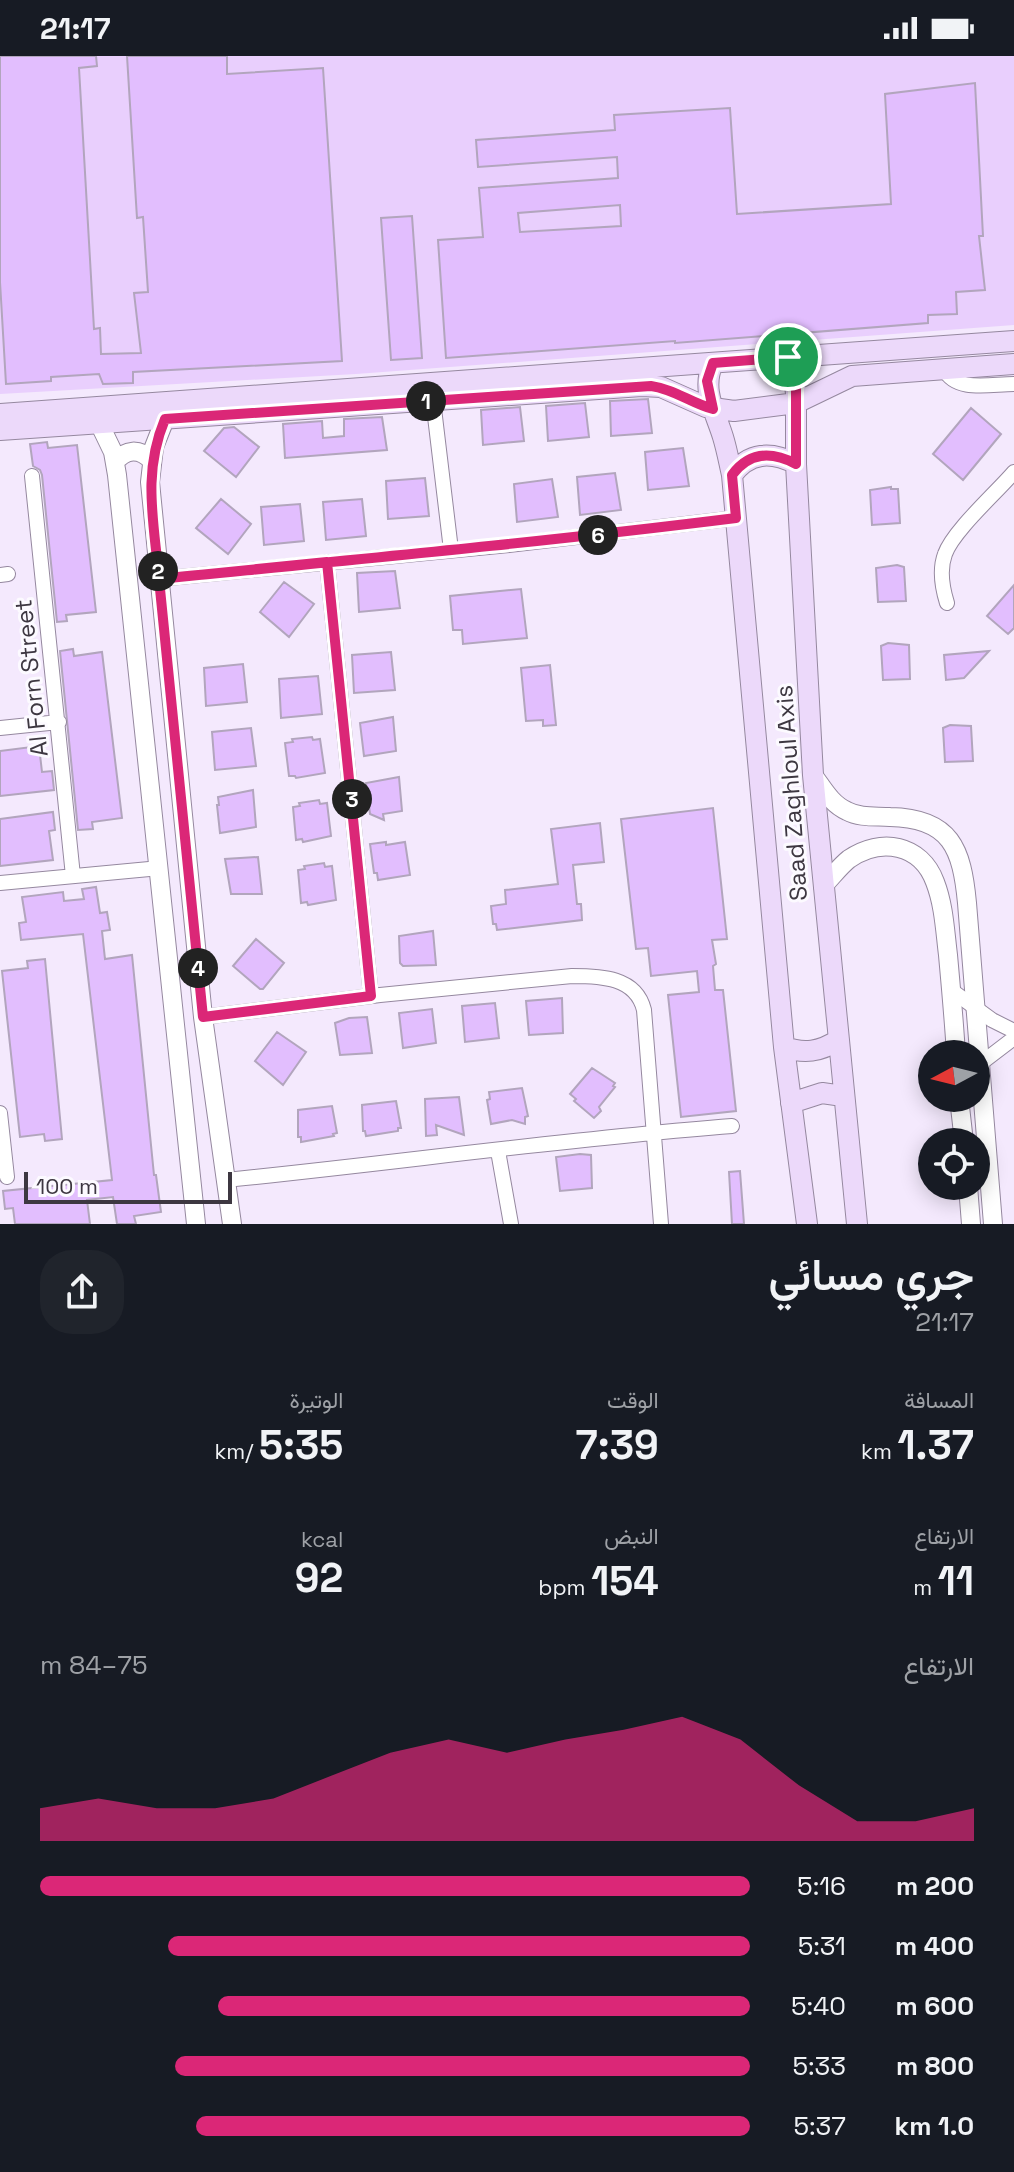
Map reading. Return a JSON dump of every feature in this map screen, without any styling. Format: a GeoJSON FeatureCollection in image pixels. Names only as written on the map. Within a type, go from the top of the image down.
{"type":"FeatureCollection","features":[{"type":"Feature","properties":{"kind":"main road"},"geometry":{"type":"LineString","coordinates":[[0,414],[1014,341]]}},
{"type":"Feature","properties":{"kind":"main road","name":"Saad Zaghloul Axis"},"geometry":{"type":"LineString","coordinates":[[788,357],[794,375],[796,403],[796,464],[813,775],[857,1224]]}},
{"type":"Feature","properties":{"kind":"main road","name":"Saad Zaghloul Axis"},"geometry":{"type":"LineString","coordinates":[[713,363],[707,381],[732,475],[784,1047],[807,1224]]}},
{"type":"Feature","properties":{"kind":"main road"},"geometry":{"type":"LineString","coordinates":[[0,430],[651,386],[670,390],[713,409],[734,411],[796,403],[852,376],[1014,364]]}},
{"type":"Feature","properties":{"kind":"main road"},"geometry":{"type":"LineString","coordinates":[[732,475],[739,465],[762,455],[796,464]]}},
{"type":"Feature","properties":{"kind":"main road"},"geometry":{"type":"LineString","coordinates":[[784,1047],[795,1051],[818,1050],[838,1040]]}},
{"type":"Feature","properties":{"kind":"main road"},"geometry":{"type":"LineString","coordinates":[[791,1103],[822,1093],[843,1096]]}},
{"type":"Feature","properties":{"kind":"street"},"geometry":{"type":"LineString","coordinates":[[944,369],[948,379],[964,385],[1014,384]]}},
{"type":"Feature","properties":{"kind":"street"},"geometry":{"type":"LineString","coordinates":[[433,400],[451,550]]}},
{"type":"Feature","properties":{"kind":"street"},"geometry":{"type":"LineString","coordinates":[[99,423],[115,462],[196,1218],[231,1218],[203,1017],[150,482],[151,460],[165,419]]}},
{"type":"Feature","properties":{"kind":"street"},"geometry":{"type":"LineString","coordinates":[[115,462],[120,456],[133,451],[151,460]]}},
{"type":"Feature","properties":{"kind":"street"},"geometry":{"type":"LineString","coordinates":[[947,603],[942,587],[945,553],[1014,472]]}},
{"type":"Feature","properties":{"kind":"street","name":"Al Forn Street"},"geometry":{"type":"LineString","coordinates":[[32,476],[73,876]]}},
{"type":"Feature","properties":{"kind":"street"},"geometry":{"type":"LineString","coordinates":[[159,579],[736,518]]}},
{"type":"Feature","properties":{"kind":"street"},"geometry":{"type":"LineString","coordinates":[[327,562],[371,996]]}},
{"type":"Feature","properties":{"kind":"street"},"geometry":{"type":"LineString","coordinates":[[0,728],[59,722]]}},
{"type":"Feature","properties":{"kind":"street"},"geometry":{"type":"LineString","coordinates":[[813,775],[830,798],[845,810],[863,816],[913,819],[941,831],[959,853],[965,880],[977,1040]]}},
{"type":"Feature","properties":{"kind":"street"},"geometry":{"type":"LineString","coordinates":[[823,886],[847,861],[879,846],[898,846],[913,852],[928,867],[936,883],[944,923],[955,1040]]}},
{"type":"Feature","properties":{"kind":"street"},"geometry":{"type":"LineString","coordinates":[[0,883],[160,868]]}},
{"type":"Feature","properties":{"kind":"street"},"geometry":{"type":"LineString","coordinates":[[203,1017],[572,976],[602,976],[615,980],[636,992],[644,1010],[661,1224]]}},
{"type":"Feature","properties":{"kind":"street"},"geometry":{"type":"LineString","coordinates":[[951,990],[1014,1031]]}},
{"type":"Feature","properties":{"kind":"street"},"geometry":{"type":"LineString","coordinates":[[990,1057],[1014,1038]]}},
{"type":"Feature","properties":{"kind":"street"},"geometry":{"type":"LineString","coordinates":[[982,1112],[993,1224]]}},
{"type":"Feature","properties":{"kind":"street"},"geometry":{"type":"LineString","coordinates":[[0,1113],[7,1177]]}},
{"type":"Feature","properties":{"kind":"street"},"geometry":{"type":"LineString","coordinates":[[226,1180],[732,1126]]}},
{"type":"Feature","properties":{"kind":"street"},"geometry":{"type":"LineString","coordinates":[[498,1151],[511,1224]]}},
{"type":"Feature","properties":{"kind":"street"},"geometry":{"type":"LineString","coordinates":[[969,1200],[971,1224]]}},
{"type":"Feature","properties":{"kind":"shaded area"},"geometry":{"type":"Polygon","coordinates":[[[0,56],[1014,56],[1014,325],[356,374],[0,394],[0,56]]]}},
{"type":"Feature","properties":{"kind":"building"},"geometry":{"type":"Polygon","coordinates":[[[0,56],[96,56],[97,66],[79,68],[94,329],[100,328],[101,354],[141,353],[134,293],[148,292],[143,217],[137,218],[127,56],[227,56],[227,74],[323,68],[342,361],[133,372],[133,383],[103,384],[99,374],[6,384],[0,282],[0,56]]]}},
{"type":"Feature","properties":{"kind":"building"},"geometry":{"type":"Polygon","coordinates":[[[975,83],[983,236],[979,236],[985,290],[956,292],[957,314],[928,315],[928,323],[446,358],[438,240],[483,237],[479,188],[618,178],[617,157],[478,167],[476,140],[615,130],[614,115],[730,108],[737,214],[891,204],[885,94],[975,83]],[[620,205],[518,213],[520,232],[621,226],[620,205]]]}},
{"type":"Feature","properties":{"kind":"building"},"geometry":{"type":"Polygon","coordinates":[[[412,216],[422,358],[391,360],[381,218],[412,216]]]}},
{"type":"Feature","properties":{"kind":"building"},"geometry":{"type":"Polygon","coordinates":[[[648,399],[652,433],[611,436],[610,401],[648,399]]]}},
{"type":"Feature","properties":{"kind":"building"},"geometry":{"type":"Polygon","coordinates":[[[585,403],[589,437],[548,441],[546,406],[585,403]]]}},
{"type":"Feature","properties":{"kind":"building"},"geometry":{"type":"Polygon","coordinates":[[[520,407],[524,441],[483,445],[481,410],[520,407]]]}},
{"type":"Feature","properties":{"kind":"building"},"geometry":{"type":"Polygon","coordinates":[[[971,408],[1001,434],[963,480],[933,454],[971,408]]]}},
{"type":"Feature","properties":{"kind":"building"},"geometry":{"type":"Polygon","coordinates":[[[382,417],[387,450],[285,458],[283,424],[322,421],[323,438],[344,436],[344,419],[382,417]]]}},
{"type":"Feature","properties":{"kind":"building"},"geometry":{"type":"Polygon","coordinates":[[[234,427],[259,447],[236,477],[204,451],[224,428],[234,427]]]}},
{"type":"Feature","properties":{"kind":"building"},"geometry":{"type":"Polygon","coordinates":[[[47,442],[48,448],[77,445],[96,612],[66,615],[67,621],[57,622],[42,475],[33,466],[30,444],[47,442]]]}},
{"type":"Feature","properties":{"kind":"building"},"geometry":{"type":"Polygon","coordinates":[[[683,448],[689,486],[648,490],[645,452],[683,448]]]}},
{"type":"Feature","properties":{"kind":"building"},"geometry":{"type":"Polygon","coordinates":[[[615,473],[621,510],[580,515],[577,477],[615,473]]]}},
{"type":"Feature","properties":{"kind":"building"},"geometry":{"type":"Polygon","coordinates":[[[425,478],[429,516],[388,519],[386,481],[425,478]]]}},
{"type":"Feature","properties":{"kind":"building"},"geometry":{"type":"Polygon","coordinates":[[[552,479],[558,517],[517,522],[514,484],[552,479]]]}},
{"type":"Feature","properties":{"kind":"building"},"geometry":{"type":"Polygon","coordinates":[[[898,489],[900,523],[872,525],[870,490],[898,489]]]}},
{"type":"Feature","properties":{"kind":"building"},"geometry":{"type":"Polygon","coordinates":[[[221,499],[251,524],[228,554],[196,528],[221,499]]]}},
{"type":"Feature","properties":{"kind":"building"},"geometry":{"type":"Polygon","coordinates":[[[362,499],[366,536],[326,540],[323,502],[362,499]]]}},
{"type":"Feature","properties":{"kind":"building"},"geometry":{"type":"Polygon","coordinates":[[[300,504],[304,541],[264,545],[261,507],[300,504]]]}},
{"type":"Feature","properties":{"kind":"building"},"geometry":{"type":"Polygon","coordinates":[[[904,567],[906,601],[878,602],[876,568],[904,567]]]}},
{"type":"Feature","properties":{"kind":"building"},"geometry":{"type":"Polygon","coordinates":[[[395,571],[400,608],[359,612],[357,573],[395,571]]]}},
{"type":"Feature","properties":{"kind":"building"},"geometry":{"type":"Polygon","coordinates":[[[284,582],[314,604],[289,637],[260,612],[284,582]]]}},
{"type":"Feature","properties":{"kind":"building"},"geometry":{"type":"Polygon","coordinates":[[[1014,585],[1014,628],[1008,634],[987,616],[1014,585]]]}},
{"type":"Feature","properties":{"kind":"building"},"geometry":{"type":"Polygon","coordinates":[[[521,589],[527,638],[463,644],[462,630],[453,630],[450,596],[521,589]]]}},
{"type":"Feature","properties":{"kind":"building"},"geometry":{"type":"Polygon","coordinates":[[[888,643],[909,645],[910,679],[883,680],[881,646],[888,643]]]}},
{"type":"Feature","properties":{"kind":"building"},"geometry":{"type":"Polygon","coordinates":[[[73,649],[74,656],[102,652],[122,818],[92,822],[93,829],[78,830],[60,651],[73,649]]]}},
{"type":"Feature","properties":{"kind":"building"},"geometry":{"type":"Polygon","coordinates":[[[989,651],[964,678],[946,680],[944,655],[989,651]]]}},
{"type":"Feature","properties":{"kind":"building"},"geometry":{"type":"Polygon","coordinates":[[[391,652],[395,690],[354,693],[352,655],[391,652]]]}},
{"type":"Feature","properties":{"kind":"building"},"geometry":{"type":"Polygon","coordinates":[[[243,664],[247,702],[206,706],[204,668],[243,664]]]}},
{"type":"Feature","properties":{"kind":"building"},"geometry":{"type":"Polygon","coordinates":[[[550,665],[556,725],[543,726],[543,720],[526,721],[521,668],[550,665]]]}},
{"type":"Feature","properties":{"kind":"building"},"geometry":{"type":"Polygon","coordinates":[[[318,676],[322,714],[281,718],[279,679],[318,676]]]}},
{"type":"Feature","properties":{"kind":"building"},"geometry":{"type":"Polygon","coordinates":[[[393,717],[396,751],[364,756],[360,723],[393,717]]]}},
{"type":"Feature","properties":{"kind":"building"},"geometry":{"type":"Polygon","coordinates":[[[950,725],[971,726],[973,761],[945,762],[943,728],[950,725]]]}},
{"type":"Feature","properties":{"kind":"building"},"geometry":{"type":"Polygon","coordinates":[[[251,728],[256,766],[215,770],[212,732],[251,728]]]}},
{"type":"Feature","properties":{"kind":"building"},"geometry":{"type":"Polygon","coordinates":[[[312,737],[313,740],[320,739],[325,773],[296,778],[289,776],[285,743],[312,737]]]}},
{"type":"Feature","properties":{"kind":"building"},"geometry":{"type":"Polygon","coordinates":[[[39,746],[42,772],[52,771],[54,790],[0,796],[0,751],[39,746]]]}},
{"type":"Feature","properties":{"kind":"building"},"geometry":{"type":"Polygon","coordinates":[[[399,777],[402,811],[383,814],[384,820],[370,814],[366,783],[399,777]]]}},
{"type":"Feature","properties":{"kind":"building"},"geometry":{"type":"Polygon","coordinates":[[[253,790],[256,827],[220,833],[218,797],[253,790]]]}},
{"type":"Feature","properties":{"kind":"building"},"geometry":{"type":"Polygon","coordinates":[[[319,800],[320,804],[327,803],[331,836],[303,842],[302,839],[296,840],[293,807],[319,800]]]}},
{"type":"Feature","properties":{"kind":"building"},"geometry":{"type":"Polygon","coordinates":[[[713,808],[727,939],[712,940],[716,964],[713,966],[715,990],[723,990],[736,1111],[681,1117],[668,995],[699,992],[697,971],[651,976],[648,948],[636,949],[621,819],[713,808]]]}},
{"type":"Feature","properties":{"kind":"building"},"geometry":{"type":"Polygon","coordinates":[[[53,812],[55,830],[49,831],[53,860],[0,866],[0,819],[53,812]]]}},
{"type":"Feature","properties":{"kind":"building"},"geometry":{"type":"Polygon","coordinates":[[[600,823],[604,862],[573,865],[582,920],[497,930],[496,924],[493,924],[491,906],[506,904],[505,890],[558,884],[551,829],[600,823]]]}},
{"type":"Feature","properties":{"kind":"building"},"geometry":{"type":"Polygon","coordinates":[[[386,842],[386,845],[405,842],[410,875],[378,880],[370,844],[386,842]]]}},
{"type":"Feature","properties":{"kind":"building"},"geometry":{"type":"Polygon","coordinates":[[[258,857],[262,894],[231,894],[225,859],[258,857]]]}},
{"type":"Feature","properties":{"kind":"building"},"geometry":{"type":"Polygon","coordinates":[[[324,863],[325,867],[332,866],[336,900],[308,905],[307,902],[301,903],[298,870],[324,863]]]}},
{"type":"Feature","properties":{"kind":"building"},"geometry":{"type":"Polygon","coordinates":[[[96,887],[100,913],[107,912],[110,930],[102,931],[105,959],[132,955],[154,1175],[161,1212],[134,1216],[136,1224],[117,1224],[113,1197],[87,1200],[90,1224],[15,1224],[13,1208],[5,1209],[3,1191],[112,1180],[83,934],[21,940],[19,923],[26,922],[22,897],[63,892],[64,901],[84,899],[82,889],[96,887]]]}},
{"type":"Feature","properties":{"kind":"building"},"geometry":{"type":"Polygon","coordinates":[[[433,931],[436,965],[403,966],[400,963],[399,936],[433,931]]]}},
{"type":"Feature","properties":{"kind":"building"},"geometry":{"type":"Polygon","coordinates":[[[256,939],[284,963],[263,989],[233,966],[256,939]]]}},
{"type":"Feature","properties":{"kind":"building"},"geometry":{"type":"Polygon","coordinates":[[[45,959],[62,1139],[45,1141],[44,1134],[20,1137],[2,971],[28,968],[27,961],[45,959]]]}},
{"type":"Feature","properties":{"kind":"building"},"geometry":{"type":"Polygon","coordinates":[[[562,998],[563,1033],[529,1035],[526,1001],[562,998]]]}},
{"type":"Feature","properties":{"kind":"building"},"geometry":{"type":"Polygon","coordinates":[[[495,1003],[499,1038],[465,1042],[462,1006],[495,1003]]]}},
{"type":"Feature","properties":{"kind":"building"},"geometry":{"type":"Polygon","coordinates":[[[432,1009],[436,1043],[403,1048],[399,1013],[432,1009]]]}},
{"type":"Feature","properties":{"kind":"building"},"geometry":{"type":"Polygon","coordinates":[[[367,1017],[372,1053],[340,1055],[335,1023],[367,1017]]]}},
{"type":"Feature","properties":{"kind":"building"},"geometry":{"type":"Polygon","coordinates":[[[277,1032],[306,1052],[283,1085],[255,1061],[277,1032]]]}},
{"type":"Feature","properties":{"kind":"building"},"geometry":{"type":"Polygon","coordinates":[[[592,1068],[615,1083],[599,1107],[601,1111],[594,1118],[570,1094],[592,1068]]]}},
{"type":"Feature","properties":{"kind":"building"},"geometry":{"type":"Polygon","coordinates":[[[522,1088],[528,1116],[525,1117],[525,1124],[512,1120],[491,1124],[487,1100],[490,1099],[489,1092],[522,1088]]]}},
{"type":"Feature","properties":{"kind":"building"},"geometry":{"type":"Polygon","coordinates":[[[459,1097],[464,1135],[436,1125],[437,1135],[426,1136],[425,1099],[459,1097]]]}},
{"type":"Feature","properties":{"kind":"building"},"geometry":{"type":"Polygon","coordinates":[[[396,1101],[401,1128],[366,1136],[362,1105],[396,1101]]]}},
{"type":"Feature","properties":{"kind":"building"},"geometry":{"type":"Polygon","coordinates":[[[332,1106],[337,1133],[301,1142],[301,1137],[298,1137],[298,1110],[332,1106]]]}},
{"type":"Feature","properties":{"kind":"building"},"geometry":{"type":"Polygon","coordinates":[[[591,1155],[592,1188],[560,1191],[556,1157],[591,1155]]]}},
{"type":"Feature","properties":{"kind":"building"},"geometry":{"type":"Polygon","coordinates":[[[740,1171],[744,1224],[732,1224],[729,1172],[740,1171]]]}},
{"type":"Feature","properties":{"kind":"route"},"geometry":{"type":"LineString","coordinates":[[788,357],[713,363],[707,381],[713,409],[670,390],[651,386],[165,419],[154,447],[150,471],[159,579],[327,562],[371,996],[203,1017],[159,579],[236,571],[327,562],[509,545],[736,518],[732,475],[739,465],[762,455],[796,464],[796,385],[788,357]]}}]}
